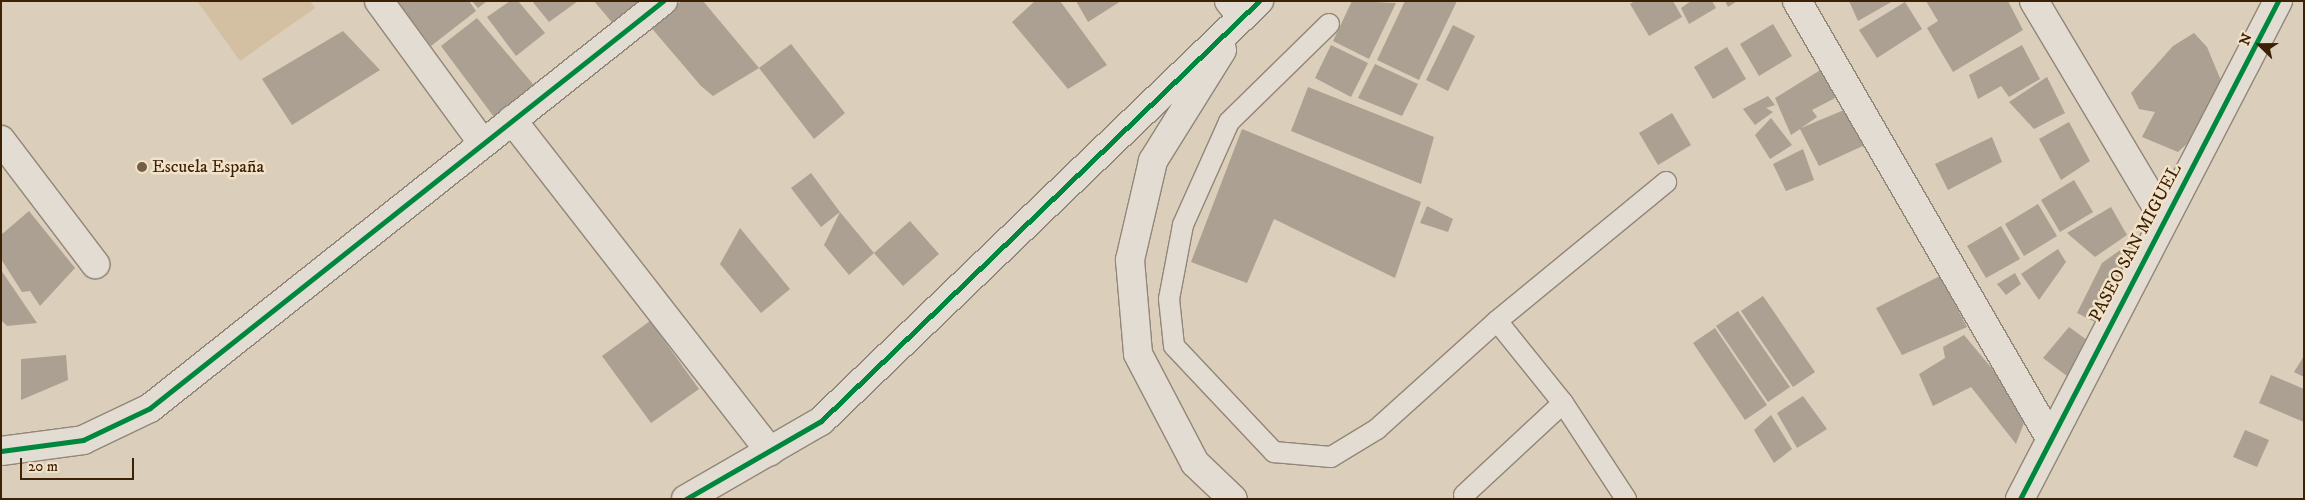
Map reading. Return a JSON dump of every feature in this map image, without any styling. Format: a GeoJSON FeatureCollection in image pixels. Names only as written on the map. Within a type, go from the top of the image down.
{"type":"FeatureCollection","features":[{"type":"Feature","properties":{"kind":"street"},"geometry":{"type":"LineString","coordinates":[[379,1],[481,141]]}},
{"type":"Feature","properties":{"kind":"street"},"geometry":{"type":"LineString","coordinates":[[1,451],[83,440],[150,408],[481,141],[512,120],[662,1]]}},
{"type":"Feature","properties":{"kind":"street"},"geometry":{"type":"LineString","coordinates":[[1796,1],[2050,438]]}},
{"type":"Feature","properties":{"kind":"street"},"geometry":{"type":"LineString","coordinates":[[2034,1],[2164,219]]}},
{"type":"Feature","properties":{"kind":"street","name":"PASEO SAN MIGUEL"},"geometry":{"type":"LineString","coordinates":[[2025,490],[2050,438],[2278,1]]}},
{"type":"Feature","properties":{"kind":"street"},"geometry":{"type":"LineString","coordinates":[[686,499],[821,421],[1243,7]]}},
{"type":"Feature","properties":{"kind":"street"},"geometry":{"type":"LineString","coordinates":[[1233,499],[1195,463],[1138,354],[1130,260],[1153,161],[1243,7]]}},
{"type":"Feature","properties":{"kind":"street"},"geometry":{"type":"LineString","coordinates":[[512,120],[770,452]]}},
{"type":"Feature","properties":{"kind":"street"},"geometry":{"type":"LineString","coordinates":[[1,140],[95,264]]}},
{"type":"Feature","properties":{"kind":"lane"},"geometry":{"type":"LineString","coordinates":[[1329,24],[1229,122],[1183,225],[1169,299],[1174,346],[1274,452],[1331,457],[1376,429],[1497,321],[1666,182]]}},
{"type":"Feature","properties":{"kind":"lane"},"geometry":{"type":"LineString","coordinates":[[1497,321],[1563,403],[1626,499]]}},
{"type":"Feature","properties":{"kind":"lane"},"geometry":{"type":"LineString","coordinates":[[1464,495],[1563,403]]}},
{"type":"Feature","properties":{"kind":"shaded area"},"geometry":{"type":"Polygon","coordinates":[[[197,1],[310,1],[315,8],[240,61],[197,1]]]}},
{"type":"Feature","properties":{"kind":"building"},"geometry":{"type":"Polygon","coordinates":[[[397,1],[469,1],[476,11],[431,46],[397,1]]]}},
{"type":"Feature","properties":{"kind":"building"},"geometry":{"type":"Polygon","coordinates":[[[472,1],[487,1],[478,8],[472,1]]]}},
{"type":"Feature","properties":{"kind":"building"},"geometry":{"type":"Polygon","coordinates":[[[510,1],[518,1],[545,33],[516,56],[487,17],[510,1]]]}},
{"type":"Feature","properties":{"kind":"building"},"geometry":{"type":"Polygon","coordinates":[[[532,1],[578,1],[549,22],[532,1]]]}},
{"type":"Feature","properties":{"kind":"building"},"geometry":{"type":"Polygon","coordinates":[[[594,1],[645,1],[615,26],[594,1]]]}},
{"type":"Feature","properties":{"kind":"building"},"geometry":{"type":"Polygon","coordinates":[[[682,1],[703,1],[759,68],[713,96],[701,86],[649,25],[682,1]]]}},
{"type":"Feature","properties":{"kind":"building"},"geometry":{"type":"Polygon","coordinates":[[[1035,1],[1060,1],[1107,65],[1068,89],[1012,22],[1035,1]]]}},
{"type":"Feature","properties":{"kind":"building"},"geometry":{"type":"Polygon","coordinates":[[[1076,1],[1121,1],[1088,22],[1076,1]]]}},
{"type":"Feature","properties":{"kind":"building"},"geometry":{"type":"Polygon","coordinates":[[[1352,1],[1396,3],[1369,59],[1333,41],[1352,1]]]}},
{"type":"Feature","properties":{"kind":"building"},"geometry":{"type":"Polygon","coordinates":[[[1405,1],[1457,1],[1419,80],[1377,60],[1405,1]]]}},
{"type":"Feature","properties":{"kind":"building"},"geometry":{"type":"Polygon","coordinates":[[[1635,1],[1673,1],[1682,17],[1649,36],[1630,4],[1635,1]]]}},
{"type":"Feature","properties":{"kind":"building"},"geometry":{"type":"Polygon","coordinates":[[[1691,1],[1712,1],[1716,8],[1689,24],[1681,8],[1691,1]]]}},
{"type":"Feature","properties":{"kind":"building"},"geometry":{"type":"Polygon","coordinates":[[[1725,1],[1737,1],[1728,7],[1725,1]]]}},
{"type":"Feature","properties":{"kind":"building"},"geometry":{"type":"Polygon","coordinates":[[[1849,1],[1893,1],[1858,21],[1849,1]]]}},
{"type":"Feature","properties":{"kind":"building"},"geometry":{"type":"Polygon","coordinates":[[[1926,1],[2008,1],[2023,30],[1953,72],[1927,28],[1938,21],[1926,1]]]}},
{"type":"Feature","properties":{"kind":"building"},"geometry":{"type":"Polygon","coordinates":[[[1905,2],[1922,29],[1877,58],[1859,30],[1905,2]]]}},
{"type":"Feature","properties":{"kind":"building"},"geometry":{"type":"Polygon","coordinates":[[[477,18],[538,90],[500,125],[441,46],[477,18]]]}},
{"type":"Feature","properties":{"kind":"building"},"geometry":{"type":"Polygon","coordinates":[[[1773,24],[1792,56],[1759,76],[1740,44],[1773,24]]]}},
{"type":"Feature","properties":{"kind":"building"},"geometry":{"type":"Polygon","coordinates":[[[1453,25],[1475,36],[1448,91],[1426,80],[1453,25]]]}},
{"type":"Feature","properties":{"kind":"building"},"geometry":{"type":"Polygon","coordinates":[[[343,31],[380,70],[292,125],[262,79],[343,31]]]}},
{"type":"Feature","properties":{"kind":"building"},"geometry":{"type":"Polygon","coordinates":[[[2194,33],[2207,47],[2222,83],[2190,141],[2178,152],[2142,137],[2155,112],[2139,109],[2131,93],[2173,46],[2194,33]]]}},
{"type":"Feature","properties":{"kind":"building"},"geometry":{"type":"Polygon","coordinates":[[[791,44],[845,113],[814,139],[759,68],[791,44]]]}},
{"type":"Feature","properties":{"kind":"building"},"geometry":{"type":"Polygon","coordinates":[[[1331,45],[1368,63],[1351,97],[1315,78],[1331,45]]]}},
{"type":"Feature","properties":{"kind":"building"},"geometry":{"type":"Polygon","coordinates":[[[2022,45],[2040,79],[2009,97],[2001,86],[1978,99],[1969,75],[2022,45]]]}},
{"type":"Feature","properties":{"kind":"building"},"geometry":{"type":"Polygon","coordinates":[[[1727,47],[1746,79],[1713,99],[1694,67],[1727,47]]]}},
{"type":"Feature","properties":{"kind":"building"},"geometry":{"type":"Polygon","coordinates":[[[1375,64],[1418,84],[1402,116],[1358,98],[1375,64]]]}},
{"type":"Feature","properties":{"kind":"building"},"geometry":{"type":"Polygon","coordinates":[[[1822,69],[1839,96],[1812,110],[1817,117],[1801,128],[1851,107],[1867,144],[1819,166],[1800,129],[1791,135],[1775,98],[1822,69]]]}},
{"type":"Feature","properties":{"kind":"building"},"geometry":{"type":"Polygon","coordinates":[[[2047,77],[2065,113],[2034,129],[2009,102],[2047,77]]]}},
{"type":"Feature","properties":{"kind":"building"},"geometry":{"type":"Polygon","coordinates":[[[1308,87],[1434,137],[1421,184],[1291,131],[1308,87]]]}},
{"type":"Feature","properties":{"kind":"building"},"geometry":{"type":"Polygon","coordinates":[[[1768,96],[1775,105],[1766,108],[1773,112],[1755,125],[1743,109],[1768,96]]]}},
{"type":"Feature","properties":{"kind":"building"},"geometry":{"type":"Polygon","coordinates":[[[1672,113],[1691,145],[1658,165],[1639,133],[1672,113]]]}},
{"type":"Feature","properties":{"kind":"building"},"geometry":{"type":"Polygon","coordinates":[[[1771,118],[1792,145],[1770,159],[1755,135],[1771,118]]]}},
{"type":"Feature","properties":{"kind":"building"},"geometry":{"type":"Polygon","coordinates":[[[2069,122],[2090,161],[2061,180],[2039,139],[2069,122]]]}},
{"type":"Feature","properties":{"kind":"building"},"geometry":{"type":"Polygon","coordinates":[[[1242,129],[1421,202],[1395,278],[1274,219],[1247,283],[1191,262],[1242,129]]]}},
{"type":"Feature","properties":{"kind":"building"},"geometry":{"type":"Polygon","coordinates":[[[1992,137],[2002,162],[1948,190],[1935,164],[1992,137]]]}},
{"type":"Feature","properties":{"kind":"building"},"geometry":{"type":"Polygon","coordinates":[[[1803,149],[1814,180],[1786,191],[1773,164],[1803,149]]]}},
{"type":"Feature","properties":{"kind":"building"},"geometry":{"type":"Polygon","coordinates":[[[811,173],[840,212],[821,227],[791,188],[811,173]]]}},
{"type":"Feature","properties":{"kind":"building"},"geometry":{"type":"Polygon","coordinates":[[[2074,180],[2093,212],[2060,232],[2041,200],[2074,180]]]}},
{"type":"Feature","properties":{"kind":"building"},"geometry":{"type":"Polygon","coordinates":[[[2038,204],[2057,236],[2024,256],[2005,224],[2038,204]]]}},
{"type":"Feature","properties":{"kind":"building"},"geometry":{"type":"Polygon","coordinates":[[[1427,206],[1453,219],[1448,232],[1420,223],[1427,206]]]}},
{"type":"Feature","properties":{"kind":"building"},"geometry":{"type":"Polygon","coordinates":[[[2111,207],[2127,235],[2095,257],[2067,233],[2111,207]]]}},
{"type":"Feature","properties":{"kind":"building"},"geometry":{"type":"Polygon","coordinates":[[[29,211],[75,268],[40,306],[30,291],[22,292],[1,259],[1,235],[29,211]]]}},
{"type":"Feature","properties":{"kind":"building"},"geometry":{"type":"Polygon","coordinates":[[[840,212],[874,253],[849,275],[824,245],[840,212]]]}},
{"type":"Feature","properties":{"kind":"building"},"geometry":{"type":"Polygon","coordinates":[[[910,221],[939,254],[903,286],[874,253],[910,221]]]}},
{"type":"Feature","properties":{"kind":"building"},"geometry":{"type":"Polygon","coordinates":[[[2001,226],[2020,259],[1986,278],[1967,246],[2001,226]]]}},
{"type":"Feature","properties":{"kind":"building"},"geometry":{"type":"Polygon","coordinates":[[[740,228],[790,289],[761,313],[720,264],[740,228]]]}},
{"type":"Feature","properties":{"kind":"building"},"geometry":{"type":"Polygon","coordinates":[[[2130,243],[2138,255],[2103,326],[2077,313],[2102,263],[2130,243]]]}},
{"type":"Feature","properties":{"kind":"building"},"geometry":{"type":"Polygon","coordinates":[[[2058,249],[2066,262],[2039,300],[2021,274],[2058,249]]]}},
{"type":"Feature","properties":{"kind":"building"},"geometry":{"type":"Polygon","coordinates":[[[1,270],[37,323],[7,326],[1,320],[1,270]]]}},
{"type":"Feature","properties":{"kind":"building"},"geometry":{"type":"Polygon","coordinates":[[[2015,273],[2021,284],[2006,295],[1997,284],[2015,273]]]}},
{"type":"Feature","properties":{"kind":"building"},"geometry":{"type":"Polygon","coordinates":[[[1940,276],[1967,327],[1902,355],[1876,308],[1940,276]]]}},
{"type":"Feature","properties":{"kind":"building"},"geometry":{"type":"Polygon","coordinates":[[[1763,296],[1815,372],[1793,387],[1741,311],[1763,296]]]}},
{"type":"Feature","properties":{"kind":"building"},"geometry":{"type":"Polygon","coordinates":[[[1738,311],[1790,387],[1768,402],[1716,326],[1738,311]]]}},
{"type":"Feature","properties":{"kind":"building"},"geometry":{"type":"Polygon","coordinates":[[[650,321],[699,389],[651,423],[602,356],[650,321]]]}},
{"type":"Feature","properties":{"kind":"building"},"geometry":{"type":"Polygon","coordinates":[[[2069,327],[2091,343],[2077,370],[2067,376],[2043,358],[2069,327]]]}},
{"type":"Feature","properties":{"kind":"building"},"geometry":{"type":"Polygon","coordinates":[[[1715,328],[1767,405],[1745,420],[1693,343],[1715,328]]]}},
{"type":"Feature","properties":{"kind":"building"},"geometry":{"type":"Polygon","coordinates":[[[1964,335],[2028,412],[2016,444],[1971,387],[1933,406],[1919,374],[1945,358],[1943,347],[1964,335]]]}},
{"type":"Feature","properties":{"kind":"building"},"geometry":{"type":"Polygon","coordinates":[[[66,355],[68,380],[21,400],[21,359],[66,355]]]}},
{"type":"Feature","properties":{"kind":"building"},"geometry":{"type":"Polygon","coordinates":[[[2304,356],[2304,377],[2294,372],[2304,356]]]}},
{"type":"Feature","properties":{"kind":"building"},"geometry":{"type":"Polygon","coordinates":[[[2271,375],[2304,389],[2304,422],[2259,403],[2271,375]]]}},
{"type":"Feature","properties":{"kind":"building"},"geometry":{"type":"Polygon","coordinates":[[[1803,396],[1827,429],[1797,448],[1777,413],[1803,396]]]}},
{"type":"Feature","properties":{"kind":"building"},"geometry":{"type":"Polygon","coordinates":[[[1771,415],[1792,449],[1774,463],[1754,430],[1771,415]]]}},
{"type":"Feature","properties":{"kind":"building"},"geometry":{"type":"Polygon","coordinates":[[[2245,430],[2269,440],[2257,467],[2233,457],[2245,430]]]}},
{"type":"Feature","properties":{"kind":"cycle path"},"geometry":{"type":"LineString","coordinates":[[1,451],[83,440],[150,408],[663,1]]}},
{"type":"Feature","properties":{"kind":"cycle path"},"geometry":{"type":"LineString","coordinates":[[686,499],[821,421],[1259,1]]}},
{"type":"Feature","properties":{"kind":"cycle path"},"geometry":{"type":"LineString","coordinates":[[2020,499],[2278,1]]}},
{"type":"Feature","properties":{"kind":"place","name":"Escuela España"},"geometry":{"type":"Point","coordinates":[142,167]}}]}
